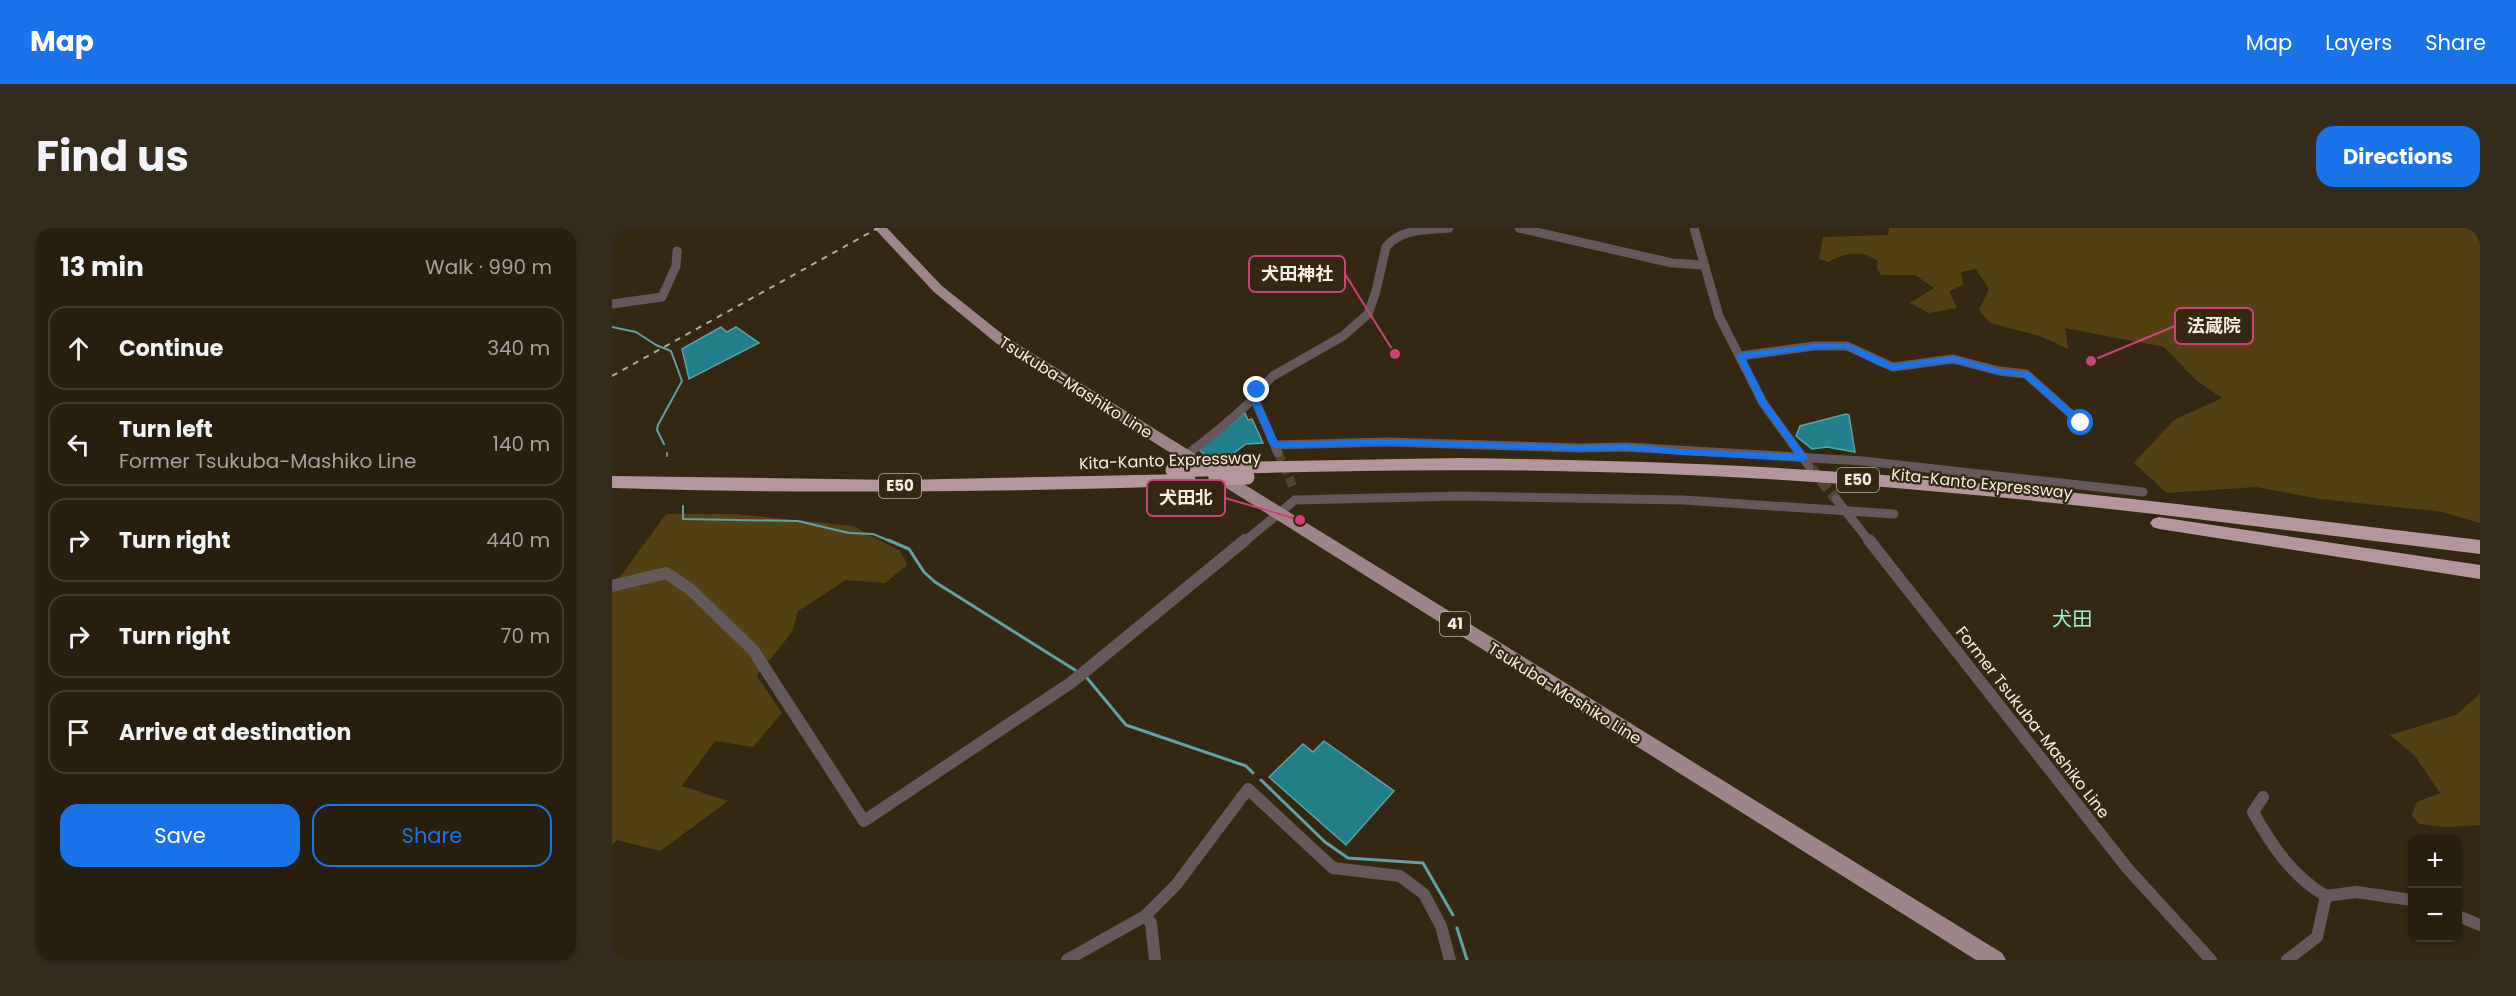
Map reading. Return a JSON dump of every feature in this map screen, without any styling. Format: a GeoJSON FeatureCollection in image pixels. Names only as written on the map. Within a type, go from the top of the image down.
{"type":"FeatureCollection","features":[{"type":"Feature","properties":{"kind":"highway","name":"Kita-Kanto Expressway"},"geometry":{"type":"LineString","coordinates":[[612,472],[835,476],[1173,470],[1319,464],[1643,466],[1962,489],[2480,547]]}},
{"type":"Feature","properties":{"kind":"highway","name":"Kita-Kanto Expressway"},"geometry":{"type":"LineString","coordinates":[[612,482],[940,486],[1247,477],[1508,473],[1647,477],[1849,489],[2179,525],[2480,572]]}},
{"type":"Feature","properties":{"kind":"main road","name":"Tsukuba-Mashiko Line"},"geometry":{"type":"LineString","coordinates":[[879,228],[924,274],[988,331],[1995,960]]}},
{"type":"Feature","properties":{"kind":"street"},"geometry":{"type":"LineString","coordinates":[[1185,456],[1210,438],[1254,398],[1257,390],[1272,378],[1354,328],[1369,314],[1388,242],[1403,234],[1449,228]]}},
{"type":"Feature","properties":{"kind":"street"},"geometry":{"type":"LineString","coordinates":[[1519,228],[1672,263],[1704,265]]}},
{"type":"Feature","properties":{"kind":"street"},"geometry":{"type":"LineString","coordinates":[[1694,228],[1716,310],[1763,403],[1806,462]]}},
{"type":"Feature","properties":{"kind":"street"},"geometry":{"type":"LineString","coordinates":[[612,304],[662,297],[676,266],[677,251]]}},
{"type":"Feature","properties":{"kind":"street"},"geometry":{"type":"LineString","coordinates":[[1740,356],[1814,346],[1847,346],[1893,367],[1953,359],[1999,371],[2026,374],[2081,423]]}},
{"type":"Feature","properties":{"kind":"street"},"geometry":{"type":"LineString","coordinates":[[1254,398],[1276,449],[1387,442],[1580,448],[1626,447],[1806,462],[1920,466],[2109,490],[2143,492]]}},
{"type":"Feature","properties":{"kind":"street"},"geometry":{"type":"LineString","coordinates":[[612,586],[666,573],[690,589],[753,650],[864,821],[1072,681],[1278,514],[1294,495],[1698,500],[1894,514]]}},
{"type":"Feature","properties":{"kind":"street","name":"Former Tsukuba-Mashiko Line"},"geometry":{"type":"LineString","coordinates":[[1836,499],[2113,850],[2211,960]]}},
{"type":"Feature","properties":{"kind":"street"},"geometry":{"type":"LineString","coordinates":[[1067,960],[1145,916],[1176,885],[1248,789],[1333,868],[1400,876],[1424,894],[1441,926],[1450,960]]}},
{"type":"Feature","properties":{"kind":"street"},"geometry":{"type":"LineString","coordinates":[[2263,797],[2253,812],[2276,850],[2312,889],[2326,896]]}},
{"type":"Feature","properties":{"kind":"street"},"geometry":{"type":"LineString","coordinates":[[2326,896],[2334,892],[2398,896],[2408,899]]}},
{"type":"Feature","properties":{"kind":"street"},"geometry":{"type":"LineString","coordinates":[[2288,960],[2317,937],[2326,896]]}},
{"type":"Feature","properties":{"kind":"street"},"geometry":{"type":"LineString","coordinates":[[1145,916],[1151,923],[1155,960]]}},
{"type":"Feature","properties":{"kind":"street"},"geometry":{"type":"LineString","coordinates":[[2462,918],[2480,925]]}},
{"type":"Feature","properties":{"kind":"shaded area"},"geometry":{"type":"Polygon","coordinates":[[[1889,228],[2480,228],[2480,523],[2443,512],[2320,499],[2256,487],[2167,493],[2134,463],[2174,420],[2222,398],[2196,380],[2164,347],[2065,328],[2068,349],[2040,336],[1990,323],[1979,310],[1989,289],[1976,269],[1961,272],[1963,285],[1949,291],[1957,308],[1929,313],[1910,303],[1934,288],[1915,275],[1881,275],[1877,267],[1878,261],[1859,254],[1841,256],[1828,262],[1819,259],[1823,237],[1888,235],[1889,228]]]}},
{"type":"Feature","properties":{"kind":"shaded area"},"geometry":{"type":"Polygon","coordinates":[[[666,514],[736,514],[853,526],[900,551],[907,565],[885,583],[846,580],[798,611],[792,632],[757,676],[782,713],[753,747],[715,741],[682,786],[728,801],[660,851],[617,840],[612,845],[612,588],[666,514]]]}},
{"type":"Feature","properties":{"kind":"shaded area"},"geometry":{"type":"Polygon","coordinates":[[[2480,694],[2480,825],[2446,827],[2419,824],[2412,815],[2417,802],[2440,793],[2415,756],[2390,735],[2456,715],[2480,694]]]}},
{"type":"Feature","properties":{"kind":"water"},"geometry":{"type":"Polygon","coordinates":[[[721,327],[727,332],[736,327],[759,343],[689,379],[682,349],[721,327]]]}},
{"type":"Feature","properties":{"kind":"water"},"geometry":{"type":"Polygon","coordinates":[[[1245,413],[1248,420],[1252,419],[1263,443],[1246,444],[1226,459],[1212,460],[1199,450],[1245,413]]]}},
{"type":"Feature","properties":{"kind":"water"},"geometry":{"type":"Polygon","coordinates":[[[1849,415],[1855,452],[1827,447],[1812,449],[1796,436],[1800,426],[1849,415]]]}},
{"type":"Feature","properties":{"kind":"water"},"geometry":{"type":"Polygon","coordinates":[[[1324,741],[1394,791],[1346,845],[1269,777],[1303,744],[1313,752],[1324,741]]]}},
{"type":"Feature","properties":{"kind":"waterway"},"geometry":{"type":"LineString","coordinates":[[612,327],[636,332],[656,345],[671,351],[682,381],[658,425],[657,430],[664,444]]}},
{"type":"Feature","properties":{"kind":"waterway"},"geometry":{"type":"LineString","coordinates":[[683,506],[683,519],[798,521],[849,533],[873,534],[892,542]]}},
{"type":"Feature","properties":{"kind":"waterway"},"geometry":{"type":"LineString","coordinates":[[888,540],[909,549],[924,572],[935,582],[1075,670]]}},
{"type":"Feature","properties":{"kind":"waterway"},"geometry":{"type":"LineString","coordinates":[[1087,678],[1126,725],[1246,766],[1253,773]]}},
{"type":"Feature","properties":{"kind":"waterway"},"geometry":{"type":"LineString","coordinates":[[1261,780],[1325,842],[1348,858],[1423,863],[1453,915]]}},
{"type":"Feature","properties":{"kind":"waterway"},"geometry":{"type":"LineString","coordinates":[[1457,928],[1467,960]]}},
{"type":"Feature","properties":{"kind":"tunnel"},"geometry":{"type":"LineString","coordinates":[[1278,453],[1294,489]]}},
{"type":"Feature","properties":{"kind":"tunnel"},"geometry":{"type":"LineString","coordinates":[[1811,468],[1836,499]]}},
{"type":"Feature","properties":{"kind":"railway"},"geometry":{"type":"LineString","coordinates":[[612,376],[878,228]]}},
{"type":"Feature","properties":{"kind":"place","name":"犬田神社"},"geometry":{"type":"Point","coordinates":[1395,354]}},
{"type":"Feature","properties":{"kind":"place","name":"法蔵院"},"geometry":{"type":"Point","coordinates":[2091,361]}},
{"type":"Feature","properties":{"kind":"place","name":"犬田北"},"geometry":{"type":"Point","coordinates":[1300,520]}},
{"type":"Feature","properties":{"kind":"district","name":"犬田"},"geometry":{"type":"Point","coordinates":[2072,619]}},
{"type":"Feature","properties":{"kind":"route"},"geometry":{"type":"LineString","coordinates":[[1257,390],[1254,398],[1275,445],[1387,442],[1580,448],[1626,447],[1803,458],[1763,403],[1740,356],[1814,346],[1847,346],[1893,367],[1953,359],[1999,371],[2026,374],[2081,423]]}}]}
